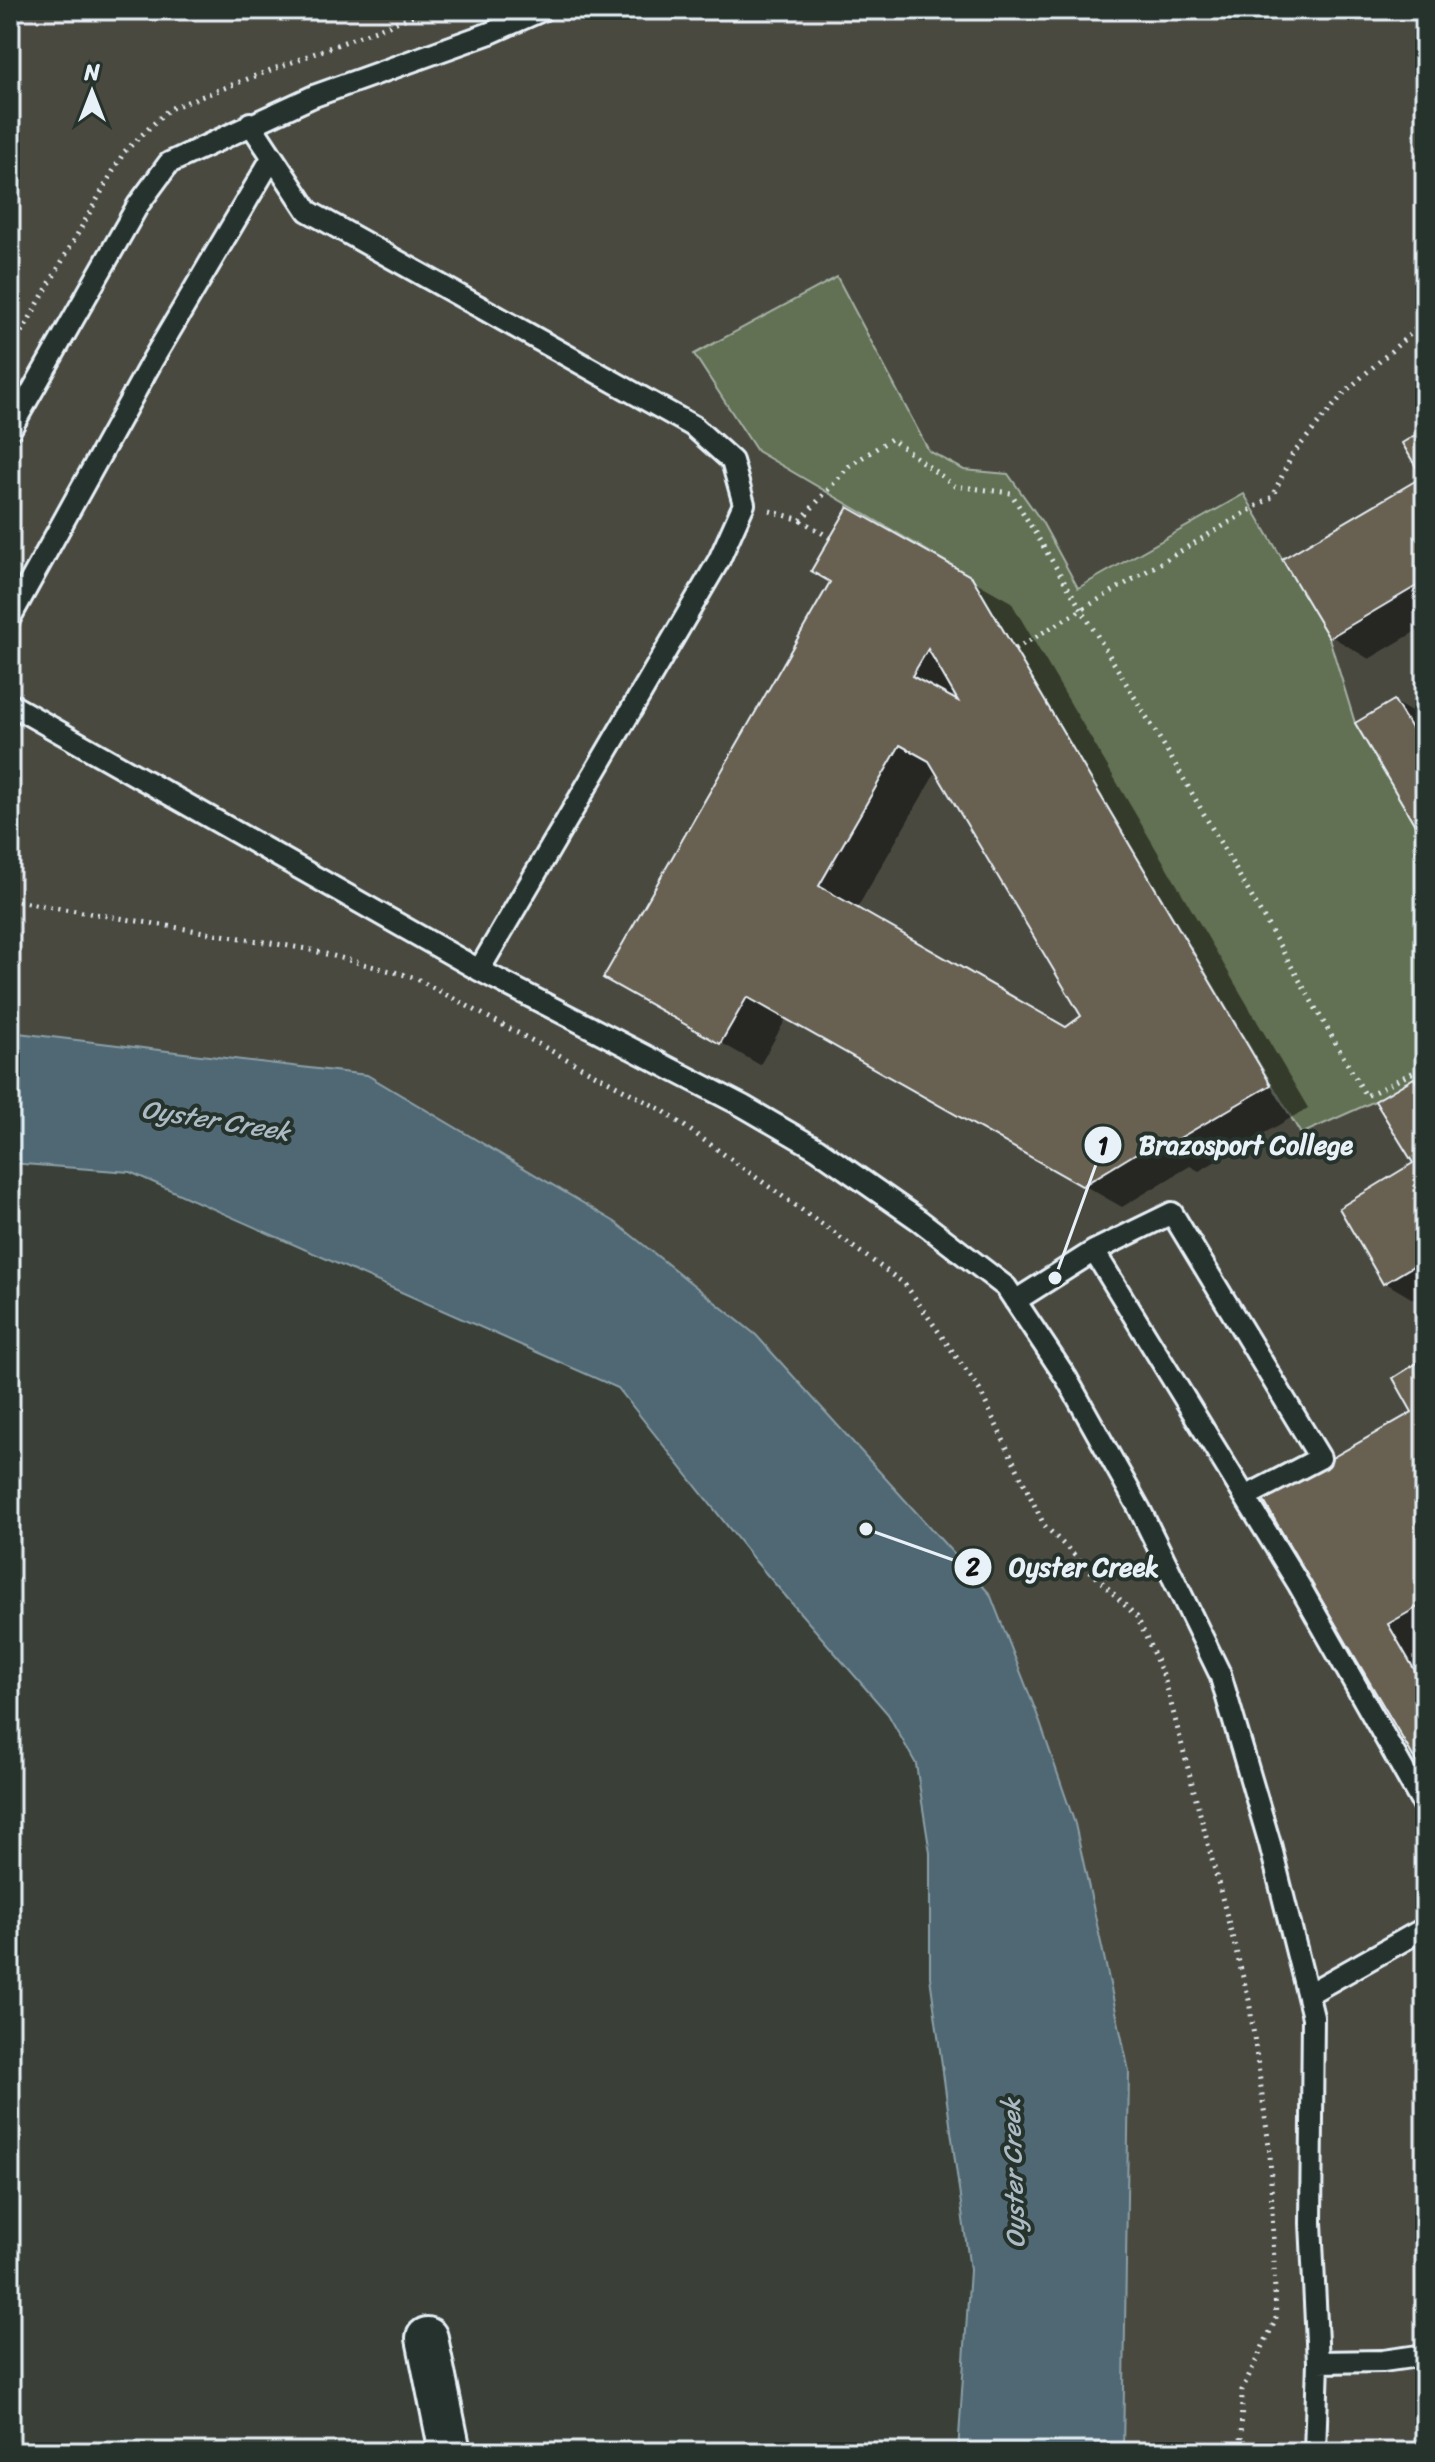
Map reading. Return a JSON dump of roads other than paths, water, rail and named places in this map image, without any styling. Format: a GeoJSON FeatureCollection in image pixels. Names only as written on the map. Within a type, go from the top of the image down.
{"type":"FeatureCollection","features":[{"type":"Feature","properties":{"kind":"street"},"geometry":{"type":"LineString","coordinates":[[427,2338],[450,2452]]}},
{"type":"Feature","properties":{"kind":"lane"},"geometry":{"type":"LineString","coordinates":[[10,430],[138,205],[169,163],[314,96],[490,33],[542,10]]}},
{"type":"Feature","properties":{"kind":"lane"},"geometry":{"type":"LineString","coordinates":[[250,123],[308,211],[693,426],[732,461],[744,504],[719,560],[479,970]]}},
{"type":"Feature","properties":{"kind":"lane"},"geometry":{"type":"LineString","coordinates":[[10,618],[152,361],[272,158]]}},
{"type":"Feature","properties":{"kind":"lane"},"geometry":{"type":"LineString","coordinates":[[10,704],[479,970],[743,1106],[817,1149],[1006,1287],[1067,1379],[1139,1508],[1220,1674],[1270,1844],[1313,2017],[1311,2223],[1318,2362],[1315,2452]]}},
{"type":"Feature","properties":{"kind":"lane"},"geometry":{"type":"LineString","coordinates":[[1015,1301],[1094,1251],[1172,1213],[1320,1458],[1245,1497]]}},
{"type":"Feature","properties":{"kind":"lane"},"geometry":{"type":"LineString","coordinates":[[1094,1251],[1299,1585],[1425,1808]]}},
{"type":"Feature","properties":{"kind":"lane"},"geometry":{"type":"LineString","coordinates":[[1308,1994],[1425,1928]]}},
{"type":"Feature","properties":{"kind":"lane"},"geometry":{"type":"LineString","coordinates":[[1318,2362],[1383,2361],[1425,2355]]}},
{"type":"Feature","properties":{"kind":"water"},"geometry":{"type":"Polygon","coordinates":[[[10,1032],[367,1075],[615,1222],[756,1335],[990,1594],[1037,1714],[1075,1824],[1129,2071],[1123,2452],[958,2452],[970,2270],[930,1977],[930,1853],[916,1764],[888,1714],[756,1562],[618,1388],[130,1172],[10,1163],[10,1032]]]}},
{"type":"Feature","properties":{"kind":"place","name":"Brazosport College"},"geometry":{"type":"Point","coordinates":[1055,1278]}},
{"type":"Feature","properties":{"kind":"place","name":"Oyster Creek"},"geometry":{"type":"Point","coordinates":[866,1529]}}]}
